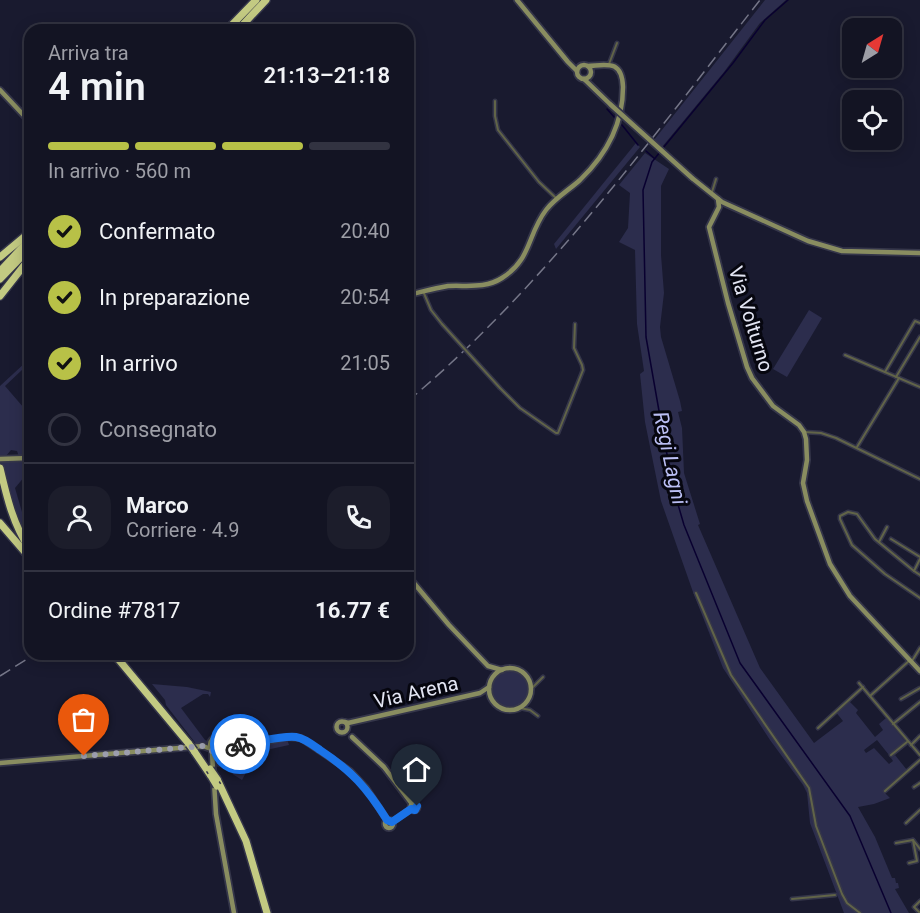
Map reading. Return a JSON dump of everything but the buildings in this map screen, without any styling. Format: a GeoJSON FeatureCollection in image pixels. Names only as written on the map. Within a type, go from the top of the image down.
{"type":"FeatureCollection","features":[{"type":"Feature","properties":{"kind":"highway"},"geometry":{"type":"LineString","coordinates":[[233,24],[256,0]]}},
{"type":"Feature","properties":{"kind":"highway"},"geometry":{"type":"LineString","coordinates":[[244,24],[266,0]]}},
{"type":"Feature","properties":{"kind":"highway"},"geometry":{"type":"LineString","coordinates":[[0,257],[24,237]]}},
{"type":"Feature","properties":{"kind":"highway"},"geometry":{"type":"LineString","coordinates":[[0,271],[24,245]]}},
{"type":"Feature","properties":{"kind":"highway"},"geometry":{"type":"LineString","coordinates":[[0,279],[24,254]]}},
{"type":"Feature","properties":{"kind":"highway"},"geometry":{"type":"LineString","coordinates":[[0,298],[24,266]]}},
{"type":"Feature","properties":{"kind":"highway"},"geometry":{"type":"LineString","coordinates":[[0,468],[12,515],[24,543]]}},
{"type":"Feature","properties":{"kind":"highway"},"geometry":{"type":"LineString","coordinates":[[0,517],[24,546]]}},
{"type":"Feature","properties":{"kind":"highway"},"geometry":{"type":"LineString","coordinates":[[0,523],[24,546]]}},
{"type":"Feature","properties":{"kind":"highway"},"geometry":{"type":"LineString","coordinates":[[0,533],[24,547]]}},
{"type":"Feature","properties":{"kind":"highway"},"geometry":{"type":"LineString","coordinates":[[120,660],[155,698]]}},
{"type":"Feature","properties":{"kind":"highway"},"geometry":{"type":"LineString","coordinates":[[125,660],[196,747],[214,778],[246,841],[266,913]]}},
{"type":"Feature","properties":{"kind":"street"},"geometry":{"type":"LineString","coordinates":[[517,0],[568,62],[576,68],[579,77],[588,78]]}},
{"type":"Feature","properties":{"kind":"street"},"geometry":{"type":"LineString","coordinates":[[609,64],[617,43]]}},
{"type":"Feature","properties":{"kind":"street"},"geometry":{"type":"LineString","coordinates":[[414,293],[450,286],[481,286],[504,277],[524,256],[540,219],[557,199],[581,178],[613,139],[622,105],[623,86],[619,73],[609,64],[582,65],[576,68]]}},
{"type":"Feature","properties":{"kind":"street"},"geometry":{"type":"LineString","coordinates":[[588,78],[596,65]]}},
{"type":"Feature","properties":{"kind":"street"},"geometry":{"type":"LineString","coordinates":[[588,66],[588,78],[611,105],[721,204],[808,241],[834,249],[920,252]]}},
{"type":"Feature","properties":{"kind":"street"},"geometry":{"type":"LineString","coordinates":[[0,90],[24,116]]}},
{"type":"Feature","properties":{"kind":"street"},"geometry":{"type":"LineString","coordinates":[[495,101],[498,130],[539,182],[557,199]]}},
{"type":"Feature","properties":{"kind":"street"},"geometry":{"type":"LineString","coordinates":[[711,194],[716,179]]}},
{"type":"Feature","properties":{"kind":"street","name":"Via Volturno"},"geometry":{"type":"LineString","coordinates":[[721,204],[709,227],[747,367],[752,378],[773,406],[799,425],[804,432]]}},
{"type":"Feature","properties":{"kind":"street"},"geometry":{"type":"LineString","coordinates":[[423,291],[431,310],[442,324],[500,388],[520,408],[556,433],[558,433],[583,370],[574,348],[575,324]]}},
{"type":"Feature","properties":{"kind":"street"},"geometry":{"type":"LineString","coordinates":[[885,372],[915,321],[920,323]]}},
{"type":"Feature","properties":{"kind":"street"},"geometry":{"type":"LineString","coordinates":[[857,447],[920,337]]}},
{"type":"Feature","properties":{"kind":"street"},"geometry":{"type":"LineString","coordinates":[[845,355],[920,387]]}},
{"type":"Feature","properties":{"kind":"street"},"geometry":{"type":"LineString","coordinates":[[920,479],[857,447],[821,433],[804,432],[807,460],[804,483],[807,501],[830,564],[850,596],[920,671]]}},
{"type":"Feature","properties":{"kind":"street"},"geometry":{"type":"LineString","coordinates":[[0,459],[24,458]]}},
{"type":"Feature","properties":{"kind":"street"},"geometry":{"type":"LineString","coordinates":[[920,575],[879,542],[857,514],[848,512],[840,516],[852,545],[885,574],[920,598]]}},
{"type":"Feature","properties":{"kind":"street"},"geometry":{"type":"LineString","coordinates":[[879,542],[886,527]]}},
{"type":"Feature","properties":{"kind":"street"},"geometry":{"type":"LineString","coordinates":[[891,539],[920,558],[914,571]]}},
{"type":"Feature","properties":{"kind":"street","name":"Via Arena"},"geometry":{"type":"LineString","coordinates":[[414,583],[488,666],[492,679]]}},
{"type":"Feature","properties":{"kind":"street"},"geometry":{"type":"LineString","coordinates":[[696,593],[731,675],[809,788],[816,826],[842,894],[847,903],[860,913]]}},
{"type":"Feature","properties":{"kind":"street"},"geometry":{"type":"LineString","coordinates":[[870,696],[911,660],[920,648]]}},
{"type":"Feature","properties":{"kind":"street"},"geometry":{"type":"LineString","coordinates":[[488,666],[502,670],[513,668],[523,672],[530,681],[529,699],[520,708]]}},
{"type":"Feature","properties":{"kind":"street"},"geometry":{"type":"LineString","coordinates":[[502,670],[492,679],[489,687],[490,696],[495,703],[501,708],[530,710],[538,716]]}},
{"type":"Feature","properties":{"kind":"street"},"geometry":{"type":"LineString","coordinates":[[531,689],[543,677]]}},
{"type":"Feature","properties":{"kind":"street"},"geometry":{"type":"LineString","coordinates":[[859,683],[920,755]]}},
{"type":"Feature","properties":{"kind":"street","name":"Via Arena"},"geometry":{"type":"LineString","coordinates":[[480,693],[489,687]]}},
{"type":"Feature","properties":{"kind":"street"},"geometry":{"type":"LineString","coordinates":[[818,728],[863,687]]}},
{"type":"Feature","properties":{"kind":"street"},"geometry":{"type":"LineString","coordinates":[[901,699],[920,688]]}},
{"type":"Feature","properties":{"kind":"street","name":"Via Arena"},"geometry":{"type":"LineString","coordinates":[[345,722],[359,721],[480,693],[490,696]]}},
{"type":"Feature","properties":{"kind":"street"},"geometry":{"type":"LineString","coordinates":[[894,724],[920,702]]}},
{"type":"Feature","properties":{"kind":"street","name":"Via Arena"},"geometry":{"type":"LineString","coordinates":[[346,730],[359,721]]}},
{"type":"Feature","properties":{"kind":"street"},"geometry":{"type":"LineString","coordinates":[[214,760],[226,745],[264,742],[288,737],[300,738],[345,766],[366,788],[389,821],[411,806],[384,767],[346,730],[345,722],[340,722],[336,726],[337,730],[346,730]]}},
{"type":"Feature","properties":{"kind":"street"},"geometry":{"type":"LineString","coordinates":[[196,747],[218,736],[226,745]]}},
{"type":"Feature","properties":{"kind":"street"},"geometry":{"type":"LineString","coordinates":[[911,745],[920,736]]}},
{"type":"Feature","properties":{"kind":"street"},"geometry":{"type":"LineString","coordinates":[[210,741],[214,760],[215,807],[234,913]]}},
{"type":"Feature","properties":{"kind":"street"},"geometry":{"type":"LineString","coordinates":[[891,755],[908,741]]}},
{"type":"Feature","properties":{"kind":"street"},"geometry":{"type":"LineString","coordinates":[[0,763],[196,747],[220,753]]}},
{"type":"Feature","properties":{"kind":"street"},"geometry":{"type":"LineString","coordinates":[[885,791],[920,760]]}},
{"type":"Feature","properties":{"kind":"street"},"geometry":{"type":"LineString","coordinates":[[914,787],[920,783]]}},
{"type":"Feature","properties":{"kind":"street"},"geometry":{"type":"LineString","coordinates":[[906,823],[920,810]]}},
{"type":"Feature","properties":{"kind":"street"},"geometry":{"type":"LineString","coordinates":[[896,843],[912,840]]}},
{"type":"Feature","properties":{"kind":"street"},"geometry":{"type":"LineString","coordinates":[[912,840],[920,849]]}},
{"type":"Feature","properties":{"kind":"street"},"geometry":{"type":"LineString","coordinates":[[909,863],[917,861],[912,840]]}},
{"type":"Feature","properties":{"kind":"street"},"geometry":{"type":"LineString","coordinates":[[792,898],[835,895]]}},
{"type":"Feature","properties":{"kind":"street"},"geometry":{"type":"LineString","coordinates":[[920,901],[914,906],[920,913]]}},
{"type":"Feature","properties":{"kind":"shaded area"},"geometry":{"type":"Polygon","coordinates":[[[765,0],[786,0],[760,23],[724,72],[662,147],[654,140],[765,0]]]}},
{"type":"Feature","properties":{"kind":"shaded area"},"geometry":{"type":"Polygon","coordinates":[[[636,143],[640,147],[556,249],[554,244],[636,143]]]}},
{"type":"Feature","properties":{"kind":"shaded area"},"geometry":{"type":"Polygon","coordinates":[[[645,153],[669,169],[661,186],[661,255],[664,293],[660,327],[682,411],[678,412],[682,428],[684,473],[700,524],[698,525],[760,668],[814,743],[843,721],[835,711],[848,700],[858,710],[856,713],[875,737],[883,730],[879,724],[886,718],[905,741],[889,755],[877,740],[864,750],[866,753],[874,748],[889,764],[895,755],[907,770],[883,791],[890,798],[858,807],[875,837],[892,878],[895,878],[898,883],[899,888],[895,889],[909,913],[844,913],[810,823],[807,793],[723,668],[661,501],[645,422],[640,374],[644,371],[637,324],[635,250],[619,242],[628,228],[630,193],[619,185],[645,153]]]}},
{"type":"Feature","properties":{"kind":"shaded area"},"geometry":{"type":"Polygon","coordinates":[[[809,310],[822,318],[787,377],[773,369],[809,310]]]}},
{"type":"Feature","properties":{"kind":"shaded area"},"geometry":{"type":"Polygon","coordinates":[[[24,364],[24,369],[5,386],[24,408],[24,457],[19,457],[17,451],[11,450],[5,457],[0,457],[0,386],[24,364]]]}},
{"type":"Feature","properties":{"kind":"shaded area"},"geometry":{"type":"Polygon","coordinates":[[[20,460],[24,464],[24,477],[15,488],[24,516],[24,534],[11,504],[1,461],[20,460]]]}},
{"type":"Feature","properties":{"kind":"shaded area"},"geometry":{"type":"Polygon","coordinates":[[[511,670],[524,676],[530,689],[524,702],[511,708],[498,702],[492,689],[498,676],[511,670]]]}},
{"type":"Feature","properties":{"kind":"shaded area"},"geometry":{"type":"Polygon","coordinates":[[[152,684],[211,692],[210,697],[208,694],[203,694],[181,708],[208,741],[207,743],[197,745],[152,684]]]}},
{"type":"Feature","properties":{"kind":"shaded area"},"geometry":{"type":"Polygon","coordinates":[[[287,739],[289,745],[257,752],[242,780],[223,768],[215,766],[217,757],[230,747],[287,739]]]}},
{"type":"Feature","properties":{"kind":"waterway","name":"Regi Lagni"},"geometry":{"type":"LineString","coordinates":[[663,148],[765,20],[788,0]]}},
{"type":"Feature","properties":{"kind":"waterway"},"geometry":{"type":"LineString","coordinates":[[607,109],[615,118]]}},
{"type":"Feature","properties":{"kind":"waterway"},"geometry":{"type":"LineString","coordinates":[[622,125],[638,145]]}},
{"type":"Feature","properties":{"kind":"waterway"},"geometry":{"type":"LineString","coordinates":[[646,151],[654,158]]}},
{"type":"Feature","properties":{"kind":"waterway","name":"Regi Lagni"},"geometry":{"type":"LineString","coordinates":[[660,152],[652,162],[643,190],[646,337],[665,445],[684,525],[740,663],[850,816],[891,913]]}},
{"type":"Feature","properties":{"kind":"railway"},"geometry":{"type":"LineString","coordinates":[[414,396],[505,310],[551,260],[636,158],[760,0]]}},
{"type":"Feature","properties":{"kind":"railway"},"geometry":{"type":"LineString","coordinates":[[0,676],[25,660]]}},
{"type":"Feature","properties":{"kind":"way so far"},"geometry":{"type":"LineString","coordinates":[[84,756],[203,746],[220,753],[226,747],[240,744]]}},
{"type":"Feature","properties":{"kind":"route"},"geometry":{"type":"LineString","coordinates":[[240,744],[288,737],[300,738],[345,766],[366,788],[387,820],[392,822],[411,809],[415,810],[417,806]]}}]}
